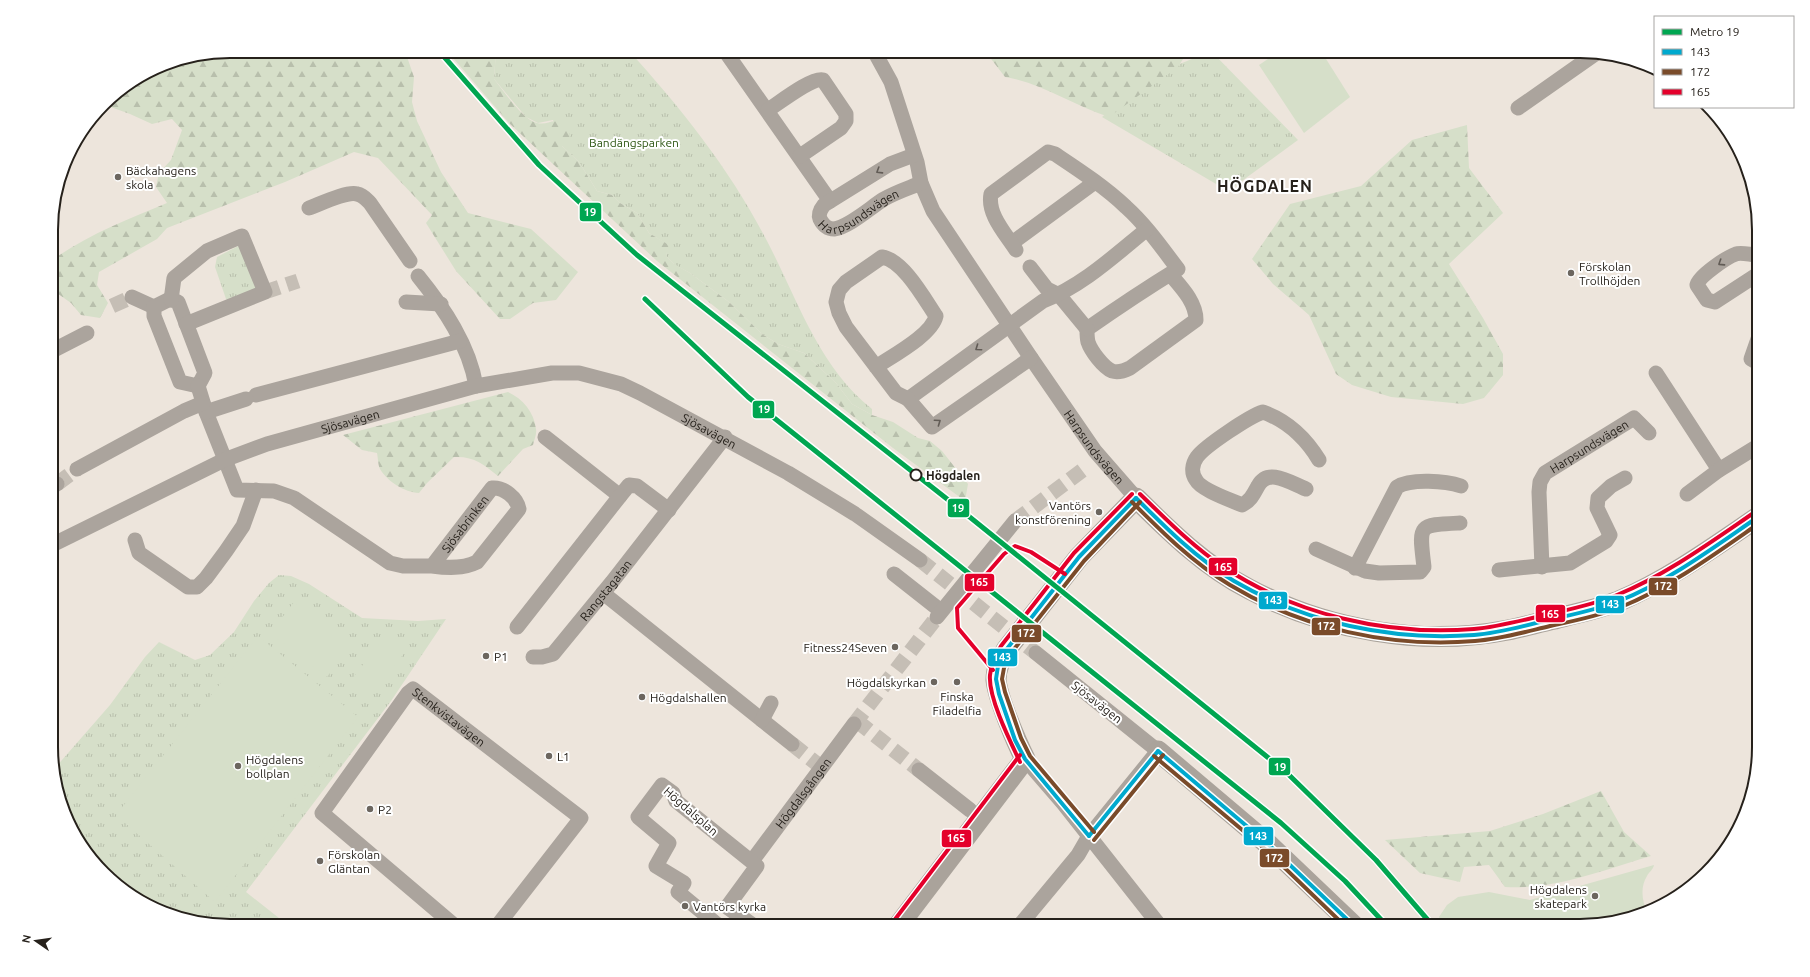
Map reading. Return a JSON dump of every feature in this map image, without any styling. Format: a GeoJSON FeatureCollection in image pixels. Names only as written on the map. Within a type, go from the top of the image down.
{"type":"FeatureCollection","features":[{"type":"Feature","properties":{"kind":"street","name":"Harpsundsvägen"},"geometry":{"type":"LineString","coordinates":[[730,58],[768,110],[830,201]]}},
{"type":"Feature","properties":{"kind":"street","name":"Harpsundsvägen"},"geometry":{"type":"LineString","coordinates":[[878,58],[891,82],[914,155],[921,183],[934,211],[1031,358],[1095,451],[1136,498],[1180,540],[1218,571],[1250,590],[1326,620],[1400,635],[1463,635],[1507,630],[1604,606],[1636,593],[1667,576],[1752,521]]}},
{"type":"Feature","properties":{"kind":"street"},"geometry":{"type":"LineString","coordinates":[[1518,108],[1588,58]]}},
{"type":"Feature","properties":{"kind":"street"},"geometry":{"type":"LineString","coordinates":[[768,110],[809,82],[818,79],[822,80],[846,114],[846,121],[841,128],[800,156]]}},
{"type":"Feature","properties":{"kind":"street"},"geometry":{"type":"LineString","coordinates":[[1087,329],[1116,308],[1178,269],[1127,208],[1095,182],[1055,154],[1048,152],[1041,156],[990,194],[989,202],[992,214],[1014,246],[1095,182]]}},
{"type":"Feature","properties":{"kind":"street","name":"Harpsundsvägen"},"geometry":{"type":"LineString","coordinates":[[914,155],[890,164],[830,201],[824,205],[819,216],[822,223],[829,228],[835,229],[846,224],[886,198],[921,183]]}},
{"type":"Feature","properties":{"kind":"street"},"geometry":{"type":"LineString","coordinates":[[309,208],[355,193],[362,195],[370,203],[410,260]]}},
{"type":"Feature","properties":{"kind":"street"},"geometry":{"type":"LineString","coordinates":[[908,399],[1043,301],[1059,295],[1074,286],[1146,230]]}},
{"type":"Feature","properties":{"kind":"street"},"geometry":{"type":"LineString","coordinates":[[172,300],[174,278],[207,251],[242,236],[265,292],[186,324]]}},
{"type":"Feature","properties":{"kind":"street"},"geometry":{"type":"LineString","coordinates":[[1752,254],[1736,253],[1706,273],[1697,284],[1707,300],[1715,302],[1752,278]]}},
{"type":"Feature","properties":{"kind":"street"},"geometry":{"type":"LineString","coordinates":[[876,367],[923,335],[935,323],[936,316],[900,266],[889,258],[882,257],[846,282],[839,290],[836,302],[838,313],[846,327],[896,394],[908,399],[932,426],[1031,358]]}},
{"type":"Feature","properties":{"kind":"street"},"geometry":{"type":"LineString","coordinates":[[1030,267],[1047,289],[1059,295],[1087,329],[1087,340],[1105,366],[1112,371],[1121,372],[1130,368],[1196,320],[1196,312],[1190,299],[1170,274]]}},
{"type":"Feature","properties":{"kind":"street"},"geometry":{"type":"LineString","coordinates":[[418,276],[441,304],[469,357],[476,386]]}},
{"type":"Feature","properties":{"kind":"street"},"geometry":{"type":"LineString","coordinates":[[132,297],[154,308]]}},
{"type":"Feature","properties":{"kind":"street"},"geometry":{"type":"LineString","coordinates":[[154,308],[165,301],[172,300],[178,302],[205,373],[198,386],[224,460]]}},
{"type":"Feature","properties":{"kind":"street"},"geometry":{"type":"LineString","coordinates":[[406,302],[441,304]]}},
{"type":"Feature","properties":{"kind":"street"},"geometry":{"type":"LineString","coordinates":[[154,308],[154,316],[180,382],[198,386]]}},
{"type":"Feature","properties":{"kind":"street"},"geometry":{"type":"LineString","coordinates":[[58,348],[87,333]]}},
{"type":"Feature","properties":{"kind":"street"},"geometry":{"type":"LineString","coordinates":[[77,469],[184,411],[205,408],[251,397],[460,341]]}},
{"type":"Feature","properties":{"kind":"street"},"geometry":{"type":"LineString","coordinates":[[1656,372],[1719,470]]}},
{"type":"Feature","properties":{"kind":"street","name":"Sjösavägen"},"geometry":{"type":"LineString","coordinates":[[58,541],[224,460],[267,444],[476,386],[552,373],[579,373],[621,384],[724,437],[788,473],[855,514],[920,560]]}},
{"type":"Feature","properties":{"kind":"street"},"geometry":{"type":"LineString","coordinates":[[1306,489],[1274,476],[1267,477],[1259,484],[1252,498],[1242,505],[1207,489],[1196,482],[1192,472],[1198,456],[1228,433],[1257,414],[1263,412],[1291,426],[1302,436],[1319,460]]}},
{"type":"Feature","properties":{"kind":"street","name":"Harpsundsvägen"},"geometry":{"type":"LineString","coordinates":[[1542,567],[1539,492],[1540,482],[1545,473],[1634,418],[1649,433]]}},
{"type":"Feature","properties":{"kind":"street"},"geometry":{"type":"LineString","coordinates":[[546,437],[620,496]]}},
{"type":"Feature","properties":{"kind":"street","name":"Rangstagatan"},"geometry":{"type":"LineString","coordinates":[[534,657],[542,657],[553,654],[669,510],[724,437]]}},
{"type":"Feature","properties":{"kind":"street"},"geometry":{"type":"LineString","coordinates":[[1687,494],[1719,470],[1752,450]]}},
{"type":"Feature","properties":{"kind":"street","name":"Sjösabrinken"},"geometry":{"type":"LineString","coordinates":[[224,460],[237,490],[274,491],[294,498],[390,563],[403,566],[461,567],[469,566],[477,562],[519,510],[517,501],[499,487],[492,488],[432,566]]}},
{"type":"Feature","properties":{"kind":"street"},"geometry":{"type":"LineString","coordinates":[[1500,570],[1542,567],[1574,562],[1606,541],[1610,535],[1597,508],[1598,498],[1611,486],[1626,478]]}},
{"type":"Feature","properties":{"kind":"street"},"geometry":{"type":"LineString","coordinates":[[1355,568],[1397,487],[1404,483],[1448,482],[1461,486]]}},
{"type":"Feature","properties":{"kind":"street"},"geometry":{"type":"LineString","coordinates":[[517,627],[629,485],[637,486],[669,510]]}},
{"type":"Feature","properties":{"kind":"street"},"geometry":{"type":"LineString","coordinates":[[135,540],[139,553],[188,587],[196,587],[206,578],[243,526],[256,490]]}},
{"type":"Feature","properties":{"kind":"street"},"geometry":{"type":"LineString","coordinates":[[1136,498],[1079,557],[1006,650],[998,666],[996,679],[999,694],[1015,740],[1025,759],[1089,836],[1154,919]]}},
{"type":"Feature","properties":{"kind":"street"},"geometry":{"type":"LineString","coordinates":[[894,574],[939,614],[1015,521]]}},
{"type":"Feature","properties":{"kind":"street"},"geometry":{"type":"LineString","coordinates":[[1316,549],[1355,568],[1379,573],[1420,572],[1424,568],[1420,539],[1423,530],[1431,525],[1460,523]]}},
{"type":"Feature","properties":{"kind":"street"},"geometry":{"type":"LineString","coordinates":[[603,593],[792,744]]}},
{"type":"Feature","properties":{"kind":"street","name":"Sjösavägen"},"geometry":{"type":"LineString","coordinates":[[1036,653],[1158,751]]}},
{"type":"Feature","properties":{"kind":"street","name":"Stenkvistavägen"},"geometry":{"type":"LineString","coordinates":[[447,919],[322,813],[408,693],[413,689],[581,818],[502,919]]}},
{"type":"Feature","properties":{"kind":"street"},"geometry":{"type":"LineString","coordinates":[[762,720],[771,703]]}},
{"type":"Feature","properties":{"kind":"street","name":"Högdalsgången"},"geometry":{"type":"LineString","coordinates":[[752,861],[854,724]]}},
{"type":"Feature","properties":{"kind":"street"},"geometry":{"type":"LineString","coordinates":[[1031,919],[1078,855],[1089,836],[1158,751],[1269,845],[1347,919]]}},
{"type":"Feature","properties":{"kind":"street"},"geometry":{"type":"LineString","coordinates":[[903,919],[1025,759]]}},
{"type":"Feature","properties":{"kind":"street"},"geometry":{"type":"LineString","coordinates":[[919,770],[970,810]]}},
{"type":"Feature","properties":{"kind":"street","name":"Högdalsplan"},"geometry":{"type":"LineString","coordinates":[[711,919],[678,892],[684,883],[656,866],[669,843],[638,817],[662,785],[673,793],[676,802],[752,861]]}},
{"type":"Feature","properties":{"kind":"street"},"geometry":{"type":"LineString","coordinates":[[744,919],[728,907],[757,866],[752,861]]}},
{"type":"Feature","properties":{"kind":"green space"},"geometry":{"type":"Polygon","coordinates":[[[219,58],[407,58],[414,77],[412,102],[417,121],[441,172],[468,213],[531,229],[578,272],[556,300],[533,303],[510,319],[500,319],[456,271],[426,223],[432,215],[378,158],[354,152],[285,182],[167,228],[157,239],[99,272],[97,285],[108,303],[100,318],[81,315],[71,303],[58,294],[58,256],[92,236],[167,203],[156,187],[159,173],[171,160],[182,130],[172,119],[152,124],[110,107],[144,81],[164,71],[197,61],[219,58]]]}},
{"type":"Feature","properties":{"kind":"green space"},"geometry":{"type":"Polygon","coordinates":[[[453,58],[496,58],[494,79],[520,111],[526,117],[537,123],[541,124],[555,121],[569,127],[570,137],[562,146],[579,162],[597,191],[612,195],[620,203],[637,213],[649,233],[669,245],[666,256],[674,264],[690,273],[729,302],[762,334],[778,344],[804,353],[836,383],[852,404],[872,415],[893,422],[918,438],[930,441],[942,451],[968,484],[965,501],[893,448],[657,261],[509,123],[453,58]]]}},
{"type":"Feature","properties":{"kind":"green space","name":"Bandängsparken"},"geometry":{"type":"Polygon","coordinates":[[[496,58],[635,58],[686,118],[738,190],[767,241],[823,353],[853,392],[872,409],[872,415],[852,404],[836,383],[804,353],[778,344],[762,334],[729,302],[690,273],[675,265],[666,256],[668,245],[649,233],[637,213],[620,203],[612,195],[597,191],[579,162],[562,146],[553,120],[538,123],[526,117],[494,79],[496,58]]]}},
{"type":"Feature","properties":{"kind":"green space"},"geometry":{"type":"Polygon","coordinates":[[[990,58],[1184,58],[1178,67],[1109,117],[1032,84],[1005,77],[990,58]]]}},
{"type":"Feature","properties":{"kind":"green space"},"geometry":{"type":"Polygon","coordinates":[[[1194,58],[1218,58],[1298,140],[1228,191],[1102,117],[1151,76],[1194,58]]]}},
{"type":"Feature","properties":{"kind":"green space"},"geometry":{"type":"Polygon","coordinates":[[[1270,58],[1325,58],[1350,97],[1304,133],[1259,65],[1270,58]]]}},
{"type":"Feature","properties":{"kind":"green space"},"geometry":{"type":"Polygon","coordinates":[[[1467,125],[1469,168],[1503,213],[1449,264],[1483,318],[1503,354],[1503,375],[1484,398],[1463,404],[1391,397],[1352,385],[1336,374],[1309,315],[1273,284],[1252,259],[1290,204],[1361,186],[1412,140],[1467,125]]]}},
{"type":"Feature","properties":{"kind":"green space"},"geometry":{"type":"Polygon","coordinates":[[[242,244],[260,291],[232,302],[226,299],[215,267],[217,257],[242,244]]]}},
{"type":"Feature","properties":{"kind":"green space"},"geometry":{"type":"Polygon","coordinates":[[[508,392],[518,398],[527,407],[533,417],[536,433],[533,445],[523,449],[498,476],[483,464],[473,459],[454,457],[427,483],[419,493],[408,491],[397,486],[383,474],[378,463],[377,453],[362,450],[343,435],[508,392]]]}},
{"type":"Feature","properties":{"kind":"green space"},"geometry":{"type":"Polygon","coordinates":[[[279,575],[291,576],[309,584],[362,618],[418,621],[446,619],[391,701],[246,892],[280,919],[219,919],[197,916],[164,906],[144,896],[108,869],[81,833],[71,813],[61,780],[59,764],[110,705],[145,657],[159,642],[195,660],[210,655],[234,632],[254,601],[269,583],[279,575]]]}},
{"type":"Feature","properties":{"kind":"green space"},"geometry":{"type":"Polygon","coordinates":[[[294,602],[350,646],[327,677],[270,633],[294,602]]]}},
{"type":"Feature","properties":{"kind":"green space","name":"Högdalens bollplan"},"geometry":{"type":"Polygon","coordinates":[[[258,636],[358,717],[215,902],[116,815],[258,636]]]}},
{"type":"Feature","properties":{"kind":"green space"},"geometry":{"type":"Polygon","coordinates":[[[385,636],[405,652],[368,700],[348,684],[385,636]]]}},
{"type":"Feature","properties":{"kind":"green space"},"geometry":{"type":"Polygon","coordinates":[[[1601,791],[1624,832],[1651,856],[1597,873],[1561,882],[1524,887],[1505,887],[1489,865],[1464,867],[1460,882],[1420,873],[1385,840],[1490,831],[1543,814],[1601,791]]]}},
{"type":"Feature","properties":{"kind":"green space","name":"Högdalens skatepark"},"geometry":{"type":"Polygon","coordinates":[[[1654,865],[1643,885],[1643,899],[1645,906],[1613,916],[1591,919],[1440,919],[1439,917],[1447,905],[1458,897],[1489,892],[1530,900],[1654,865]]]}},
{"type":"Feature","properties":{"kind":"tunnel"},"geometry":{"type":"LineString","coordinates":[[265,292],[298,281]]}},
{"type":"Feature","properties":{"kind":"tunnel"},"geometry":{"type":"LineString","coordinates":[[112,306],[132,297]]}},
{"type":"Feature","properties":{"kind":"tunnel"},"geometry":{"type":"LineString","coordinates":[[58,483],[77,469]]}},
{"type":"Feature","properties":{"kind":"tunnel"},"geometry":{"type":"LineString","coordinates":[[1015,521],[1084,469]]}},
{"type":"Feature","properties":{"kind":"tunnel"},"geometry":{"type":"LineString","coordinates":[[920,560],[1036,653]]}},
{"type":"Feature","properties":{"kind":"tunnel"},"geometry":{"type":"LineString","coordinates":[[854,724],[937,617]]}},
{"type":"Feature","properties":{"kind":"tunnel"},"geometry":{"type":"LineString","coordinates":[[857,721],[919,770]]}},
{"type":"Feature","properties":{"kind":"tunnel"},"geometry":{"type":"LineString","coordinates":[[792,744],[821,767]]}},
{"type":"Feature","properties":{"kind":"metro line","name":"19"},"geometry":{"type":"LineString","coordinates":[[445,58],[539,165],[637,255],[961,510],[1286,772],[1376,860],[1427,919]]}},
{"type":"Feature","properties":{"kind":"metro line","name":"19"},"geometry":{"type":"LineString","coordinates":[[645,299],[748,397],[1281,823],[1345,881],[1380,919]]}},
{"type":"Feature","properties":{"kind":"transit line","name":"165"},"geometry":{"type":"LineString","coordinates":[[1020,762],[1000,719],[992,695],[990,684],[991,667],[1001,646],[1074,553],[1132,494]]}},
{"type":"Feature","properties":{"kind":"transit line","name":"165"},"geometry":{"type":"LineString","coordinates":[[1140,494],[1200,550],[1222,566],[1250,583],[1280,598],[1311,609],[1375,625],[1408,629],[1441,630],[1483,628],[1579,607],[1608,599],[1671,568],[1752,514]]}},
{"type":"Feature","properties":{"kind":"transit line","name":"143"},"geometry":{"type":"LineString","coordinates":[[1136,498],[1170,532],[1207,563],[1234,581],[1262,596],[1290,608],[1350,626],[1381,632],[1412,635],[1443,636],[1483,634],[1521,627],[1602,607],[1638,593],[1656,584],[1752,521]]}},
{"type":"Feature","properties":{"kind":"transit line","name":"143"},"geometry":{"type":"LineString","coordinates":[[1089,836],[1025,759],[1015,740],[999,694],[996,679],[998,666],[1006,650],[1079,557],[1136,498]]}},
{"type":"Feature","properties":{"kind":"transit line","name":"172"},"geometry":{"type":"LineString","coordinates":[[1132,502],[1166,536],[1203,567],[1230,585],[1258,600],[1317,624],[1380,638],[1412,641],[1443,642],[1494,639],[1604,613],[1639,599],[1675,580],[1752,528]]}},
{"type":"Feature","properties":{"kind":"transit line","name":"172"},"geometry":{"type":"LineString","coordinates":[[1094,832],[1030,756],[1021,738],[1002,679],[1004,668],[1011,653],[1084,561],[1140,502]]}},
{"type":"Feature","properties":{"kind":"transit line","name":"165"},"geometry":{"type":"LineString","coordinates":[[993,670],[958,628],[957,608],[1004,554],[1015,546],[1031,552],[1065,574]]}},
{"type":"Feature","properties":{"kind":"transit line","name":"143"},"geometry":{"type":"LineString","coordinates":[[1158,751],[1269,845],[1347,919]]}},
{"type":"Feature","properties":{"kind":"transit line","name":"143"},"geometry":{"type":"LineString","coordinates":[[1089,836],[1158,751]]}},
{"type":"Feature","properties":{"kind":"transit line","name":"165"},"geometry":{"type":"LineString","coordinates":[[895,919],[1020,755]]}},
{"type":"Feature","properties":{"kind":"transit line","name":"172"},"geometry":{"type":"LineString","coordinates":[[1094,840],[1163,755]]}},
{"type":"Feature","properties":{"kind":"transit line","name":"172"},"geometry":{"type":"LineString","coordinates":[[1154,756],[1265,849],[1338,919]]}},
{"type":"Feature","properties":{"kind":"place","name":"Bäckahagens skola"},"geometry":{"type":"Point","coordinates":[118,177]}},
{"type":"Feature","properties":{"kind":"place","name":"Förskolan Trollhöjden"},"geometry":{"type":"Point","coordinates":[1571,273]}},
{"type":"Feature","properties":{"kind":"place","name":"Högdalen"},"geometry":{"type":"Point","coordinates":[916,475]}},
{"type":"Feature","properties":{"kind":"place","name":"Vantörs konstförening"},"geometry":{"type":"Point","coordinates":[1099,512]}},
{"type":"Feature","properties":{"kind":"place","name":"Fitness24Seven"},"geometry":{"type":"Point","coordinates":[895,647]}},
{"type":"Feature","properties":{"kind":"place","name":"P1"},"geometry":{"type":"Point","coordinates":[486,656]}},
{"type":"Feature","properties":{"kind":"place","name":"Högdalskyrkan"},"geometry":{"type":"Point","coordinates":[934,682]}},
{"type":"Feature","properties":{"kind":"place","name":"Finska Filadelfia"},"geometry":{"type":"Point","coordinates":[957,682]}},
{"type":"Feature","properties":{"kind":"place","name":"Högdalshallen"},"geometry":{"type":"Point","coordinates":[642,697]}},
{"type":"Feature","properties":{"kind":"place","name":"L1"},"geometry":{"type":"Point","coordinates":[549,756]}},
{"type":"Feature","properties":{"kind":"place","name":"Högdalens bollplan"},"geometry":{"type":"Point","coordinates":[238,766]}},
{"type":"Feature","properties":{"kind":"place","name":"P2"},"geometry":{"type":"Point","coordinates":[370,809]}},
{"type":"Feature","properties":{"kind":"place","name":"Förskolan Gläntan"},"geometry":{"type":"Point","coordinates":[320,861]}},
{"type":"Feature","properties":{"kind":"place","name":"Högdalens skatepark"},"geometry":{"type":"Point","coordinates":[1595,896]}},
{"type":"Feature","properties":{"kind":"place","name":"Vantörs kyrka"},"geometry":{"type":"Point","coordinates":[685,906]}},
{"type":"Feature","properties":{"kind":"district","name":"HÖGDALEN"},"geometry":{"type":"Point","coordinates":[1265,186]}}]}
